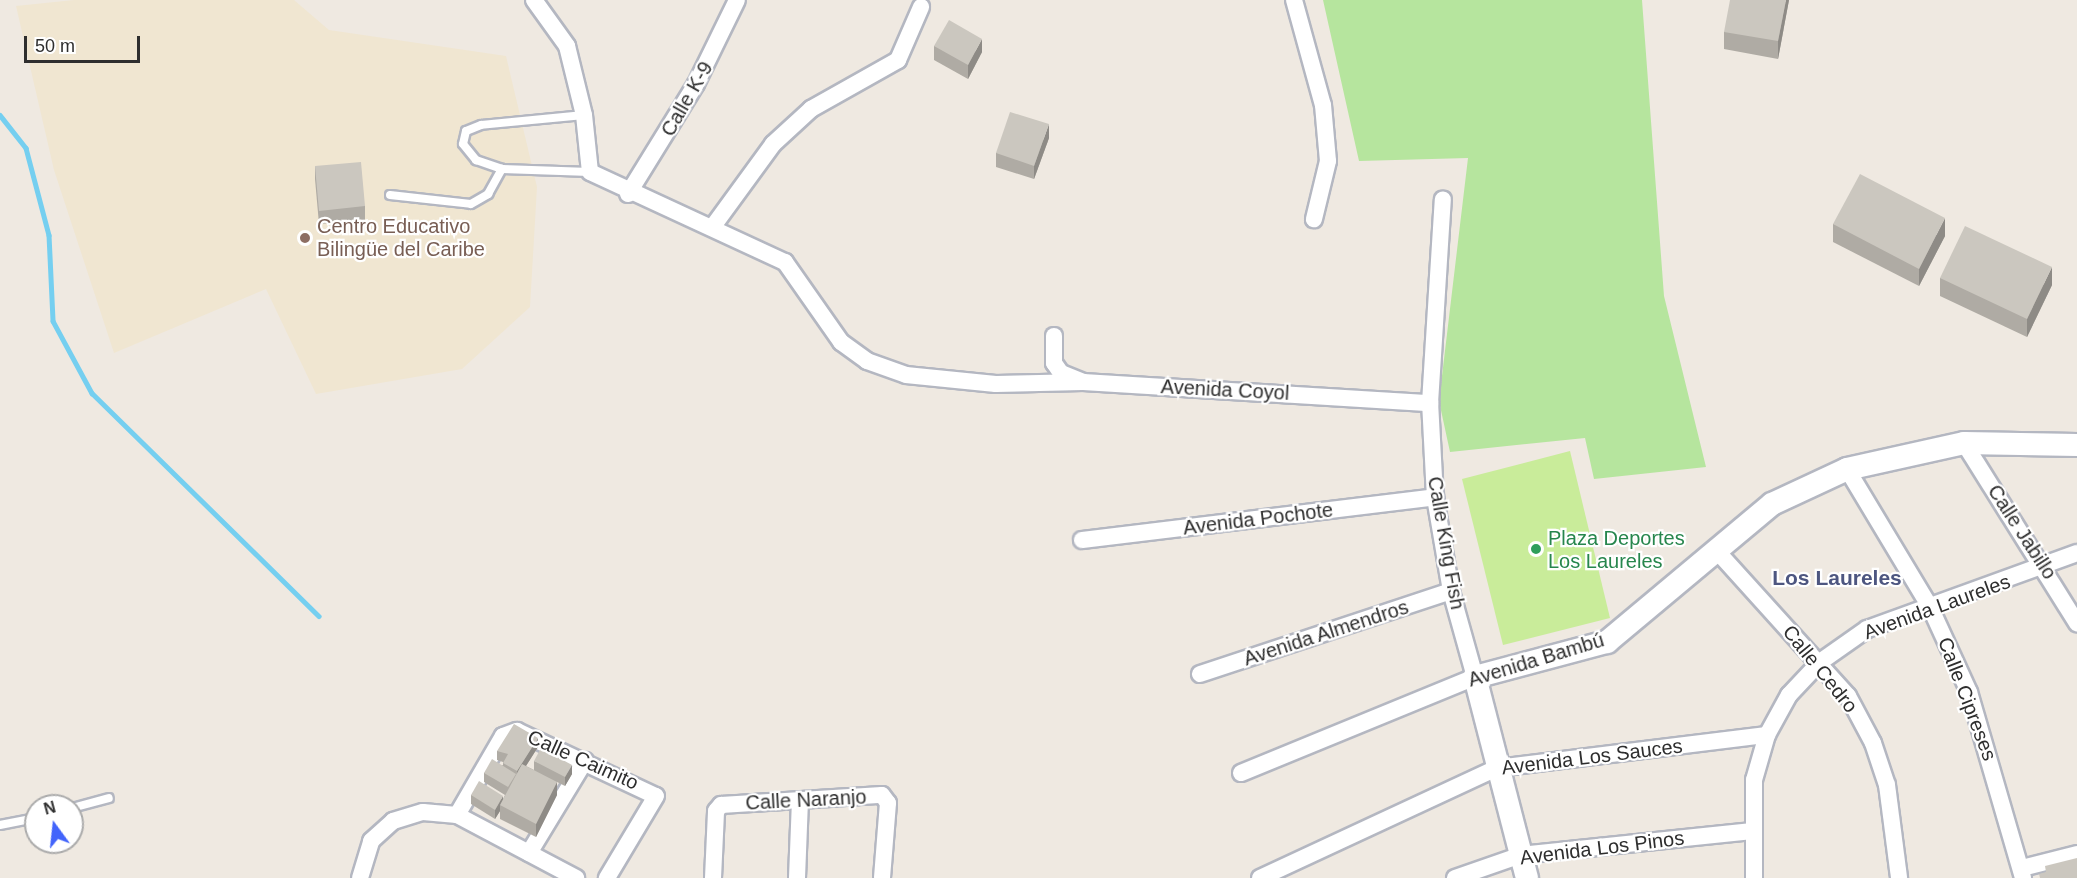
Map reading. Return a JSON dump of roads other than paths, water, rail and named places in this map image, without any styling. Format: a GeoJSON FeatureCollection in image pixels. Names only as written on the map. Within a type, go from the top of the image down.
{"type":"FeatureCollection","features":[{"type":"Feature","properties":{"kind":"street"},"geometry":{"type":"LineString","coordinates":[[534,0],[567,46],[584,115],[590,172],[628,194],[714,225],[753,250],[784,262],[841,342],[867,361],[906,375],[984,382],[1083,381]]}},
{"type":"Feature","properties":{"kind":"street","name":"Calle K-9"},"geometry":{"type":"LineString","coordinates":[[628,194],[696,84],[737,0]]}},
{"type":"Feature","properties":{"kind":"street"},"geometry":{"type":"LineString","coordinates":[[1294,0],[1323,105],[1328,161],[1314,219]]}},
{"type":"Feature","properties":{"kind":"street"},"geometry":{"type":"LineString","coordinates":[[714,225],[773,144],[804,116],[898,60],[921,7]]}},
{"type":"Feature","properties":{"kind":"street","name":"Calle King Fish"},"geometry":{"type":"LineString","coordinates":[[1443,199],[1430,403],[1435,497],[1451,591],[1527,878]]}},
{"type":"Feature","properties":{"kind":"street","name":"Avenida Coyol"},"geometry":{"type":"LineString","coordinates":[[1054,336],[1054,363],[1061,373],[1083,381],[1430,403]]}},
{"type":"Feature","properties":{"kind":"street","name":"Avenida Bambú"},"geometry":{"type":"LineString","coordinates":[[1241,773],[1475,677],[1607,642],[1772,504],[1847,469],[1964,443],[2077,445]]}},
{"type":"Feature","properties":{"kind":"street","name":"Calle Jabillo"},"geometry":{"type":"LineString","coordinates":[[1964,443],[2046,568],[2077,623]]}},
{"type":"Feature","properties":{"kind":"street","name":"Calle Cipreses"},"geometry":{"type":"LineString","coordinates":[[1847,469],[1931,609],[1970,692],[2023,873]]}},
{"type":"Feature","properties":{"kind":"street","name":"Avenida Pochote"},"geometry":{"type":"LineString","coordinates":[[1082,540],[1435,497]]}},
{"type":"Feature","properties":{"kind":"street","name":"Calle Cedro"},"geometry":{"type":"LineString","coordinates":[[1716,550],[1820,662],[1848,696],[1873,743],[1887,784],[1899,878]]}},
{"type":"Feature","properties":{"kind":"street","name":"Avenida Laureles"},"geometry":{"type":"LineString","coordinates":[[1754,878],[1752,831],[1754,780],[1767,735],[1790,695],[1820,662],[1867,629],[2046,568],[2077,552]]}},
{"type":"Feature","properties":{"kind":"street","name":"Avenida Almendros"},"geometry":{"type":"LineString","coordinates":[[1200,674],[1451,591]]}},
{"type":"Feature","properties":{"kind":"street","name":"Calle Caimito"},"geometry":{"type":"LineString","coordinates":[[457,814],[510,732],[585,761],[656,796],[607,878]]}},
{"type":"Feature","properties":{"kind":"street","name":"Avenida Los Sauces"},"geometry":{"type":"LineString","coordinates":[[1260,878],[1497,768],[1767,735]]}},
{"type":"Feature","properties":{"kind":"street"},"geometry":{"type":"LineString","coordinates":[[529,854],[585,761]]}},
{"type":"Feature","properties":{"kind":"street","name":"Calle Naranjo"},"geometry":{"type":"LineString","coordinates":[[713,878],[718,807],[886,798],[882,878]]}},
{"type":"Feature","properties":{"kind":"street"},"geometry":{"type":"LineString","coordinates":[[797,878],[800,801]]}},
{"type":"Feature","properties":{"kind":"street"},"geometry":{"type":"LineString","coordinates":[[360,878],[371,842],[393,821],[423,812],[457,814],[576,878]]}},
{"type":"Feature","properties":{"kind":"street","name":"Avenida Los Pinos"},"geometry":{"type":"LineString","coordinates":[[1455,878],[1521,855],[1752,831]]}},
{"type":"Feature","properties":{"kind":"street"},"geometry":{"type":"LineString","coordinates":[[2023,873],[2077,854]]}},
{"type":"Feature","properties":{"kind":"lane"},"geometry":{"type":"LineString","coordinates":[[584,115],[466,131],[463,144],[468,154],[502,169],[590,172]]}},
{"type":"Feature","properties":{"kind":"lane"},"geometry":{"type":"LineString","coordinates":[[390,195],[471,204],[488,194],[502,169]]}},
{"type":"Feature","properties":{"kind":"lane"},"geometry":{"type":"LineString","coordinates":[[84,805],[109,798]]}},
{"type":"Feature","properties":{"kind":"lane"},"geometry":{"type":"LineString","coordinates":[[0,825],[24,820]]}},
{"type":"Feature","properties":{"kind":"waterway"},"geometry":{"type":"LineString","coordinates":[[0,115],[26,148],[49,235],[53,321],[92,393],[319,616]]}},
{"type":"Feature","properties":{"kind":"place","name":"Centro Educativo Bilingüe del Caribe"},"geometry":{"type":"Point","coordinates":[305,238]}},
{"type":"Feature","properties":{"kind":"place","name":"Plaza Deportes Los Laureles"},"geometry":{"type":"Point","coordinates":[1536,549]}},
{"type":"Feature","properties":{"kind":"district","name":"Los Laureles"},"geometry":{"type":"Point","coordinates":[1837,578]}}]}
